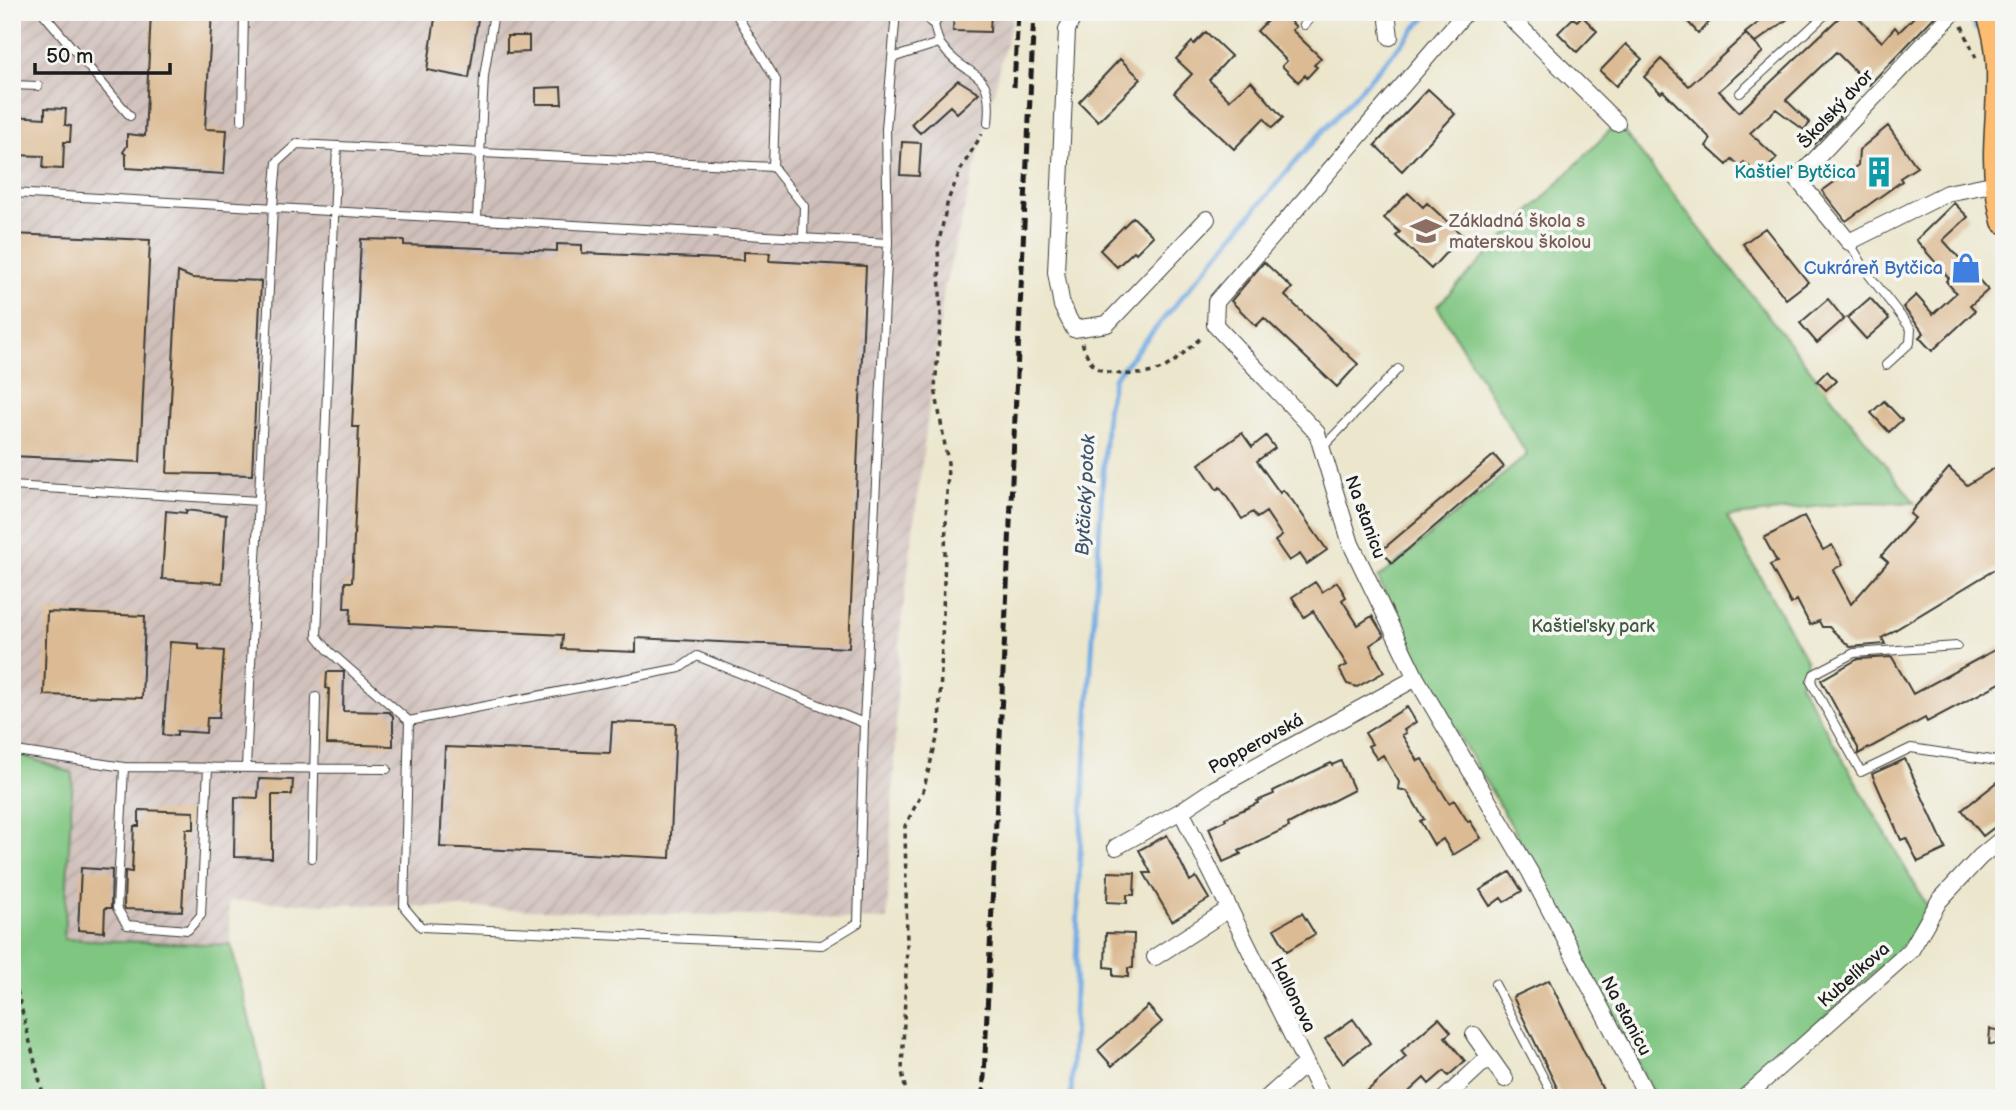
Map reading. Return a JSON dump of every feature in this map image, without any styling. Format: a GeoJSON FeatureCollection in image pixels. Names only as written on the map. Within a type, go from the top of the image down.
{"type":"FeatureCollection","features":[{"type":"Feature","properties":{"kind":"main road"},"geometry":{"type":"LineString","coordinates":[[1995,20],[2001,83],[1997,183],[2004,221]]}},
{"type":"Feature","properties":{"kind":"street"},"geometry":{"type":"LineString","coordinates":[[1075,12],[1067,30],[1056,272],[1062,306],[1074,329],[1107,324],[1207,219]]}},
{"type":"Feature","properties":{"kind":"street"},"geometry":{"type":"LineString","coordinates":[[1387,12],[1390,37]]}},
{"type":"Feature","properties":{"kind":"street"},"geometry":{"type":"LineString","coordinates":[[1215,325],[1216,302],[1466,12]]}},
{"type":"Feature","properties":{"kind":"street"},"geometry":{"type":"LineString","coordinates":[[1504,12],[1616,123]]}},
{"type":"Feature","properties":{"kind":"street","name":"Školský dvor"},"geometry":{"type":"LineString","coordinates":[[1849,242],[1797,178],[1954,12]]}},
{"type":"Feature","properties":{"kind":"street"},"geometry":{"type":"LineString","coordinates":[[1849,242],[1947,193],[1997,183]]}},
{"type":"Feature","properties":{"kind":"street","name":"Na stanicu"},"geometry":{"type":"LineString","coordinates":[[1215,325],[1317,433],[1351,544],[1416,678],[1530,872],[1648,1098]]}},
{"type":"Feature","properties":{"kind":"street","name":"Popperovská"},"geometry":{"type":"LineString","coordinates":[[1116,847],[1181,811],[1214,789],[1416,678]]}},
{"type":"Feature","properties":{"kind":"street","name":"Hallonova"},"geometry":{"type":"LineString","coordinates":[[1181,811],[1323,1098]]}},
{"type":"Feature","properties":{"kind":"street","name":"Kubelíkova"},"geometry":{"type":"LineString","coordinates":[[1744,1098],[1911,950],[1939,901],[1980,857],[2004,837]]}},
{"type":"Feature","properties":{"kind":"street"},"geometry":{"type":"LineString","coordinates":[[1155,957],[1229,909]]}},
{"type":"Feature","properties":{"kind":"street"},"geometry":{"type":"LineString","coordinates":[[1474,1035],[1505,1079]]}},
{"type":"Feature","properties":{"kind":"street"},"geometry":{"type":"LineString","coordinates":[[1445,1098],[1489,1057]]}},
{"type":"Feature","properties":{"kind":"street"},"geometry":{"type":"LineString","coordinates":[[1267,1098],[1305,1064]]}},
{"type":"Feature","properties":{"kind":"lane"},"geometry":{"type":"LineString","coordinates":[[42,12],[130,116]]}},
{"type":"Feature","properties":{"kind":"lane"},"geometry":{"type":"LineString","coordinates":[[242,120],[244,12]]}},
{"type":"Feature","properties":{"kind":"lane"},"geometry":{"type":"LineString","coordinates":[[477,219],[484,76],[494,12]]}},
{"type":"Feature","properties":{"kind":"lane"},"geometry":{"type":"LineString","coordinates":[[735,12],[776,80],[773,167],[804,206],[803,238]]}},
{"type":"Feature","properties":{"kind":"lane"},"geometry":{"type":"LineString","coordinates":[[337,146],[317,636],[329,650],[409,721],[404,907],[421,927],[822,945],[858,923],[864,723],[888,243],[886,129],[896,12]]}},
{"type":"Feature","properties":{"kind":"lane"},"geometry":{"type":"LineString","coordinates":[[1304,25],[1317,12]]}},
{"type":"Feature","properties":{"kind":"lane"},"geometry":{"type":"LineString","coordinates":[[1740,93],[1828,12]]}},
{"type":"Feature","properties":{"kind":"lane"},"geometry":{"type":"LineString","coordinates":[[934,15],[939,43],[983,79],[991,99],[988,123]]}},
{"type":"Feature","properties":{"kind":"lane"},"geometry":{"type":"LineString","coordinates":[[892,58],[939,43]]}},
{"type":"Feature","properties":{"kind":"lane"},"geometry":{"type":"LineString","coordinates":[[12,85],[38,86]]}},
{"type":"Feature","properties":{"kind":"lane"},"geometry":{"type":"LineString","coordinates":[[246,767],[277,162],[296,144],[773,167]]}},
{"type":"Feature","properties":{"kind":"lane"},"geometry":{"type":"LineString","coordinates":[[12,193],[888,243]]}},
{"type":"Feature","properties":{"kind":"lane"},"geometry":{"type":"LineString","coordinates":[[1849,242],[1869,275],[1911,329],[1910,343],[1886,365]]}},
{"type":"Feature","properties":{"kind":"lane"},"geometry":{"type":"LineString","coordinates":[[1321,449],[1398,369]]}},
{"type":"Feature","properties":{"kind":"lane"},"geometry":{"type":"LineString","coordinates":[[12,486],[259,501]]}},
{"type":"Feature","properties":{"kind":"lane"},"geometry":{"type":"LineString","coordinates":[[1957,646],[1854,653],[1814,674],[1811,682],[1861,772],[1911,748],[2004,762]]}},
{"type":"Feature","properties":{"kind":"lane"},"geometry":{"type":"LineString","coordinates":[[409,721],[680,668],[697,656],[864,723]]}},
{"type":"Feature","properties":{"kind":"lane"},"geometry":{"type":"LineString","coordinates":[[312,858],[316,697]]}},
{"type":"Feature","properties":{"kind":"lane"},"geometry":{"type":"LineString","coordinates":[[16,751],[124,767],[387,769]]}},
{"type":"Feature","properties":{"kind":"lane"},"geometry":{"type":"LineString","coordinates":[[124,767],[117,908],[127,925],[188,930],[201,915],[208,768]]}},
{"type":"Feature","properties":{"kind":"lane"},"geometry":{"type":"LineString","coordinates":[[1494,984],[1554,1098]]}},
{"type":"Feature","properties":{"kind":"path"},"geometry":{"type":"LineString","coordinates":[[907,1098],[902,1071],[906,947],[905,826],[923,791],[939,731],[948,463],[935,388],[941,315],[938,246],[948,200],[961,167],[988,123]]}},
{"type":"Feature","properties":{"kind":"path"},"geometry":{"type":"LineString","coordinates":[[1074,329],[1094,366],[1110,373],[1145,375],[1166,367],[1215,325]]}},
{"type":"Feature","properties":{"kind":"path"},"geometry":{"type":"LineString","coordinates":[[12,971],[44,1098]]}},
{"type":"Feature","properties":{"kind":"shaded area"},"geometry":{"type":"Polygon","coordinates":[[[12,12],[1014,12],[944,290],[900,633],[887,920],[228,901],[231,945],[64,939],[73,774],[12,752],[12,12]]]}},
{"type":"Feature","properties":{"kind":"green space","name":"Kaštieľsky park"},"geometry":{"type":"Polygon","coordinates":[[[1617,123],[1915,503],[1858,502],[1727,517],[1807,661],[1800,684],[1927,906],[1913,937],[1735,1098],[1656,1098],[1536,867],[1423,675],[1378,578],[1527,455],[1437,306],[1617,123]]]}},
{"type":"Feature","properties":{"kind":"green space"},"geometry":{"type":"Polygon","coordinates":[[[12,752],[73,773],[64,939],[231,945],[261,1065],[265,1098],[12,1098],[12,752]]]}},
{"type":"Feature","properties":{"kind":"building"},"geometry":{"type":"Polygon","coordinates":[[[151,12],[212,12],[205,129],[227,130],[224,174],[126,168],[126,155],[123,152],[127,146],[127,134],[145,136],[151,12]]]}},
{"type":"Feature","properties":{"kind":"building"},"geometry":{"type":"Polygon","coordinates":[[[436,12],[479,12],[469,78],[427,70],[436,12]]]}},
{"type":"Feature","properties":{"kind":"building"},"geometry":{"type":"Polygon","coordinates":[[[954,12],[991,12],[990,32],[953,31],[954,12]]]}},
{"type":"Feature","properties":{"kind":"building"},"geometry":{"type":"Polygon","coordinates":[[[1276,12],[1281,12],[1296,27],[1292,30],[1321,58],[1307,78],[1305,75],[1298,82],[1282,66],[1287,61],[1257,31],[1276,12]]]}},
{"type":"Feature","properties":{"kind":"building"},"geometry":{"type":"Polygon","coordinates":[[[1679,12],[1720,12],[1698,33],[1679,12]]]}},
{"type":"Feature","properties":{"kind":"building"},"geometry":{"type":"Polygon","coordinates":[[[1772,12],[1797,12],[1755,43],[1745,33],[1772,12]]]}},
{"type":"Feature","properties":{"kind":"building"},"geometry":{"type":"Polygon","coordinates":[[[1845,12],[1853,12],[1882,42],[1895,27],[1899,32],[1919,12],[1939,12],[1869,85],[1836,52],[1786,100],[1810,123],[1804,130],[1776,109],[1750,133],[1777,158],[1760,176],[1744,162],[1740,166],[1732,159],[1727,165],[1706,146],[1711,139],[1663,91],[1661,93],[1644,77],[1661,59],[1689,86],[1746,34],[1763,52],[1719,91],[1739,112],[1845,12]]]}},
{"type":"Feature","properties":{"kind":"building"},"geometry":{"type":"Polygon","coordinates":[[[1582,16],[1597,31],[1577,52],[1558,33],[1573,18],[1577,21],[1582,16]]]}},
{"type":"Feature","properties":{"kind":"building"},"geometry":{"type":"Polygon","coordinates":[[[1206,32],[1231,56],[1209,80],[1229,100],[1251,81],[1283,118],[1272,128],[1264,118],[1234,149],[1174,93],[1192,74],[1176,59],[1206,32]]]}},
{"type":"Feature","properties":{"kind":"building"},"geometry":{"type":"Polygon","coordinates":[[[507,36],[529,36],[529,52],[507,53],[507,36]]]}},
{"type":"Feature","properties":{"kind":"building"},"geometry":{"type":"Polygon","coordinates":[[[1626,44],[1642,59],[1616,86],[1600,71],[1626,44]]]}},
{"type":"Feature","properties":{"kind":"building"},"geometry":{"type":"Polygon","coordinates":[[[1120,59],[1141,79],[1098,121],[1079,102],[1120,59]]]}},
{"type":"Feature","properties":{"kind":"building"},"geometry":{"type":"Polygon","coordinates":[[[958,80],[979,93],[957,113],[950,106],[920,133],[911,124],[958,80]]]}},
{"type":"Feature","properties":{"kind":"building"},"geometry":{"type":"Polygon","coordinates":[[[561,87],[562,104],[536,104],[536,88],[561,87]]]}},
{"type":"Feature","properties":{"kind":"building"},"geometry":{"type":"Polygon","coordinates":[[[1428,89],[1455,114],[1402,171],[1375,145],[1428,89]]]}},
{"type":"Feature","properties":{"kind":"building"},"geometry":{"type":"Polygon","coordinates":[[[45,108],[66,109],[65,125],[71,126],[70,142],[64,142],[63,169],[43,168],[44,156],[12,155],[12,116],[45,118],[45,108]]]}},
{"type":"Feature","properties":{"kind":"building"},"geometry":{"type":"Polygon","coordinates":[[[1831,110],[1840,118],[1815,144],[1807,137],[1831,110]]]}},
{"type":"Feature","properties":{"kind":"building","name":"Kaštieľ Bytčica"},"geometry":{"type":"Polygon","coordinates":[[[1888,126],[1917,167],[1846,221],[1822,191],[1858,165],[1859,150],[1888,126]]]}},
{"type":"Feature","properties":{"kind":"building"},"geometry":{"type":"Polygon","coordinates":[[[902,142],[921,143],[919,176],[900,175],[902,142]]]}},
{"type":"Feature","properties":{"kind":"building"},"geometry":{"type":"Polygon","coordinates":[[[1408,193],[1423,207],[1427,203],[1462,235],[1431,269],[1396,236],[1400,232],[1384,218],[1408,193]]]}},
{"type":"Feature","properties":{"kind":"building"},"geometry":{"type":"Polygon","coordinates":[[[1954,203],[1968,217],[1943,240],[1988,290],[1970,306],[1975,311],[1932,351],[1919,337],[1924,333],[1903,307],[1916,295],[1933,314],[1956,293],[1946,281],[1949,278],[1916,240],[1954,203]]]}},
{"type":"Feature","properties":{"kind":"building"},"geometry":{"type":"Polygon","coordinates":[[[1133,217],[1153,236],[1117,267],[1100,250],[1133,217]]]}},
{"type":"Feature","properties":{"kind":"building"},"geometry":{"type":"Polygon","coordinates":[[[1765,228],[1808,282],[1786,299],[1743,244],[1765,228]]]}},
{"type":"Feature","properties":{"kind":"building"},"geometry":{"type":"Polygon","coordinates":[[[12,234],[150,240],[140,462],[12,456],[12,234]]]}},
{"type":"Feature","properties":{"kind":"building"},"geometry":{"type":"Polygon","coordinates":[[[361,239],[404,240],[404,245],[557,251],[557,244],[582,245],[582,253],[744,260],[744,252],[770,253],[769,261],[866,266],[849,648],[636,638],[636,652],[562,649],[563,635],[350,624],[351,608],[344,608],[345,582],[352,582],[359,427],[352,427],[361,239]]]}},
{"type":"Feature","properties":{"kind":"building"},"geometry":{"type":"Polygon","coordinates":[[[1264,262],[1292,288],[1285,296],[1358,364],[1337,387],[1264,318],[1256,326],[1231,301],[1264,262]]]}},
{"type":"Feature","properties":{"kind":"building"},"geometry":{"type":"Polygon","coordinates":[[[178,272],[192,278],[261,281],[252,475],[167,473],[178,272]]]}},
{"type":"Feature","properties":{"kind":"building"},"geometry":{"type":"Polygon","coordinates":[[[1870,298],[1889,319],[1866,339],[1847,318],[1870,298]]]}},
{"type":"Feature","properties":{"kind":"building"},"geometry":{"type":"Polygon","coordinates":[[[1828,299],[1844,319],[1817,343],[1800,323],[1828,299]]]}},
{"type":"Feature","properties":{"kind":"building"},"geometry":{"type":"Polygon","coordinates":[[[1827,371],[1836,381],[1826,390],[1817,381],[1827,371]]]}},
{"type":"Feature","properties":{"kind":"building"},"geometry":{"type":"Polygon","coordinates":[[[1884,401],[1902,420],[1889,432],[1871,413],[1884,401]]]}},
{"type":"Feature","properties":{"kind":"building"},"geometry":{"type":"Polygon","coordinates":[[[1242,433],[1252,447],[1266,436],[1275,448],[1257,461],[1280,493],[1283,490],[1292,500],[1327,550],[1307,564],[1300,554],[1289,561],[1275,541],[1282,536],[1266,512],[1257,518],[1253,512],[1242,519],[1220,487],[1217,490],[1199,464],[1242,433]]]}},
{"type":"Feature","properties":{"kind":"building"},"geometry":{"type":"Polygon","coordinates":[[[1494,455],[1504,467],[1392,563],[1382,550],[1494,455]]]}},
{"type":"Feature","properties":{"kind":"building"},"geometry":{"type":"Polygon","coordinates":[[[1998,466],[2004,475],[2004,564],[1882,638],[1885,644],[1850,647],[1829,627],[1822,627],[1819,621],[1810,625],[1797,600],[1791,604],[1770,565],[1777,562],[1764,538],[1804,516],[1823,550],[1832,545],[1843,564],[1833,570],[1851,604],[1888,562],[1881,556],[1915,518],[1910,514],[1913,509],[1949,468],[1967,485],[1998,466]]]}},
{"type":"Feature","properties":{"kind":"building"},"geometry":{"type":"Polygon","coordinates":[[[186,510],[226,515],[222,583],[162,579],[166,511],[186,513],[186,510]]]}},
{"type":"Feature","properties":{"kind":"building"},"geometry":{"type":"Polygon","coordinates":[[[1315,582],[1322,592],[1337,582],[1346,597],[1342,600],[1358,625],[1372,616],[1384,636],[1370,645],[1384,672],[1357,687],[1347,684],[1339,669],[1347,665],[1313,611],[1304,617],[1292,597],[1315,582]]]}},
{"type":"Feature","properties":{"kind":"building"},"geometry":{"type":"Polygon","coordinates":[[[47,612],[145,616],[142,698],[44,695],[47,612]]]}},
{"type":"Feature","properties":{"kind":"building"},"geometry":{"type":"Polygon","coordinates":[[[170,642],[199,644],[199,649],[224,651],[219,718],[207,718],[206,733],[177,731],[177,736],[163,735],[170,642]]]}},
{"type":"Feature","properties":{"kind":"building"},"geometry":{"type":"Polygon","coordinates":[[[2004,645],[2004,681],[1927,722],[1925,718],[1858,754],[1858,748],[1821,680],[1858,659],[1892,657],[1913,694],[2004,645]]]}},
{"type":"Feature","properties":{"kind":"building"},"geometry":{"type":"Polygon","coordinates":[[[327,672],[344,672],[343,711],[389,712],[393,716],[393,746],[327,744],[327,672]]]}},
{"type":"Feature","properties":{"kind":"building"},"geometry":{"type":"Polygon","coordinates":[[[1407,707],[1416,722],[1404,730],[1406,733],[1402,735],[1418,761],[1422,759],[1449,803],[1454,800],[1481,838],[1453,855],[1443,839],[1434,845],[1420,821],[1424,819],[1407,791],[1398,789],[1399,782],[1383,755],[1377,759],[1368,746],[1372,744],[1365,733],[1407,707]]]}},
{"type":"Feature","properties":{"kind":"building"},"geometry":{"type":"Polygon","coordinates":[[[612,722],[676,724],[670,858],[440,847],[445,747],[610,753],[612,722]]]}},
{"type":"Feature","properties":{"kind":"building"},"geometry":{"type":"Polygon","coordinates":[[[1905,759],[1946,849],[1918,862],[1906,838],[1901,840],[1872,774],[1905,759]]]}},
{"type":"Feature","properties":{"kind":"building"},"geometry":{"type":"Polygon","coordinates":[[[1341,761],[1354,790],[1223,862],[1209,828],[1274,794],[1273,791],[1331,763],[1332,765],[1341,761]]]}},
{"type":"Feature","properties":{"kind":"building"},"geometry":{"type":"Polygon","coordinates":[[[2004,777],[2004,820],[1983,836],[1962,810],[2004,777]]]}},
{"type":"Feature","properties":{"kind":"building"},"geometry":{"type":"Polygon","coordinates":[[[259,779],[293,780],[292,795],[272,795],[272,858],[234,857],[235,797],[258,798],[259,779]]]}},
{"type":"Feature","properties":{"kind":"building"},"geometry":{"type":"Polygon","coordinates":[[[139,810],[194,812],[194,829],[186,829],[182,911],[125,909],[125,871],[132,872],[134,826],[139,826],[139,810]]]}},
{"type":"Feature","properties":{"kind":"building"},"geometry":{"type":"Polygon","coordinates":[[[1167,835],[1190,881],[1196,877],[1209,899],[1172,921],[1144,873],[1151,873],[1139,850],[1167,835]]]}},
{"type":"Feature","properties":{"kind":"building"},"geometry":{"type":"Polygon","coordinates":[[[81,868],[112,870],[111,908],[105,908],[104,932],[78,930],[81,868]]]}},
{"type":"Feature","properties":{"kind":"building"},"geometry":{"type":"Polygon","coordinates":[[[1108,872],[1135,873],[1134,895],[1127,895],[1127,903],[1107,902],[1108,872]]]}},
{"type":"Feature","properties":{"kind":"building"},"geometry":{"type":"Polygon","coordinates":[[[1510,872],[1522,891],[1504,902],[1501,898],[1490,906],[1480,890],[1510,872]]]}},
{"type":"Feature","properties":{"kind":"building"},"geometry":{"type":"Polygon","coordinates":[[[1302,913],[1315,934],[1287,951],[1274,929],[1302,913]]]}},
{"type":"Feature","properties":{"kind":"building"},"geometry":{"type":"Polygon","coordinates":[[[1106,933],[1134,934],[1133,968],[1128,968],[1128,977],[1113,976],[1113,968],[1105,967],[1106,933]]]}},
{"type":"Feature","properties":{"kind":"building"},"geometry":{"type":"Polygon","coordinates":[[[1549,980],[1607,1098],[1562,1098],[1513,997],[1549,980]]]}},
{"type":"Feature","properties":{"kind":"building"},"geometry":{"type":"Polygon","coordinates":[[[1148,1006],[1162,1022],[1112,1066],[1098,1050],[1148,1006]]]}},
{"type":"Feature","properties":{"kind":"building"},"geometry":{"type":"Polygon","coordinates":[[[1439,1018],[1451,1032],[1445,1037],[1465,1061],[1448,1076],[1444,1071],[1429,1084],[1424,1078],[1402,1098],[1359,1098],[1406,1057],[1401,1051],[1439,1018]]]}},
{"type":"Feature","properties":{"kind":"building"},"geometry":{"type":"Polygon","coordinates":[[[1353,1019],[1370,1043],[1343,1063],[1325,1039],[1353,1019]]]}},
{"type":"Feature","properties":{"kind":"building"},"geometry":{"type":"Polygon","coordinates":[[[1990,1029],[2004,1031],[2004,1045],[1989,1044],[1990,1029]]]}},
{"type":"Feature","properties":{"kind":"waterway","name":"Bytčický potok"},"geometry":{"type":"LineString","coordinates":[[1071,1098],[1081,830],[1107,410],[1114,378],[1294,163],[1430,12]]}},
{"type":"Feature","properties":{"kind":"waterway","name":"Bytčický potok"},"geometry":{"type":"LineString","coordinates":[[1968,12],[1976,29]]}},
{"type":"Feature","properties":{"kind":"railway"},"geometry":{"type":"LineString","coordinates":[[1014,87],[1018,12]]}},
{"type":"Feature","properties":{"kind":"railway"},"geometry":{"type":"LineString","coordinates":[[983,1098],[1034,12]]}},
{"type":"Feature","properties":{"kind":"place","name":"Kaštieľ Bytčica"},"geometry":{"type":"Point","coordinates":[1879,172]}},
{"type":"Feature","properties":{"kind":"place","name":"Základná škola s materskou školou"},"geometry":{"type":"Point","coordinates":[1426,231]}},
{"type":"Feature","properties":{"kind":"place","name":"Cukráreň Bytčica"},"geometry":{"type":"Point","coordinates":[1966,268]}}]}
